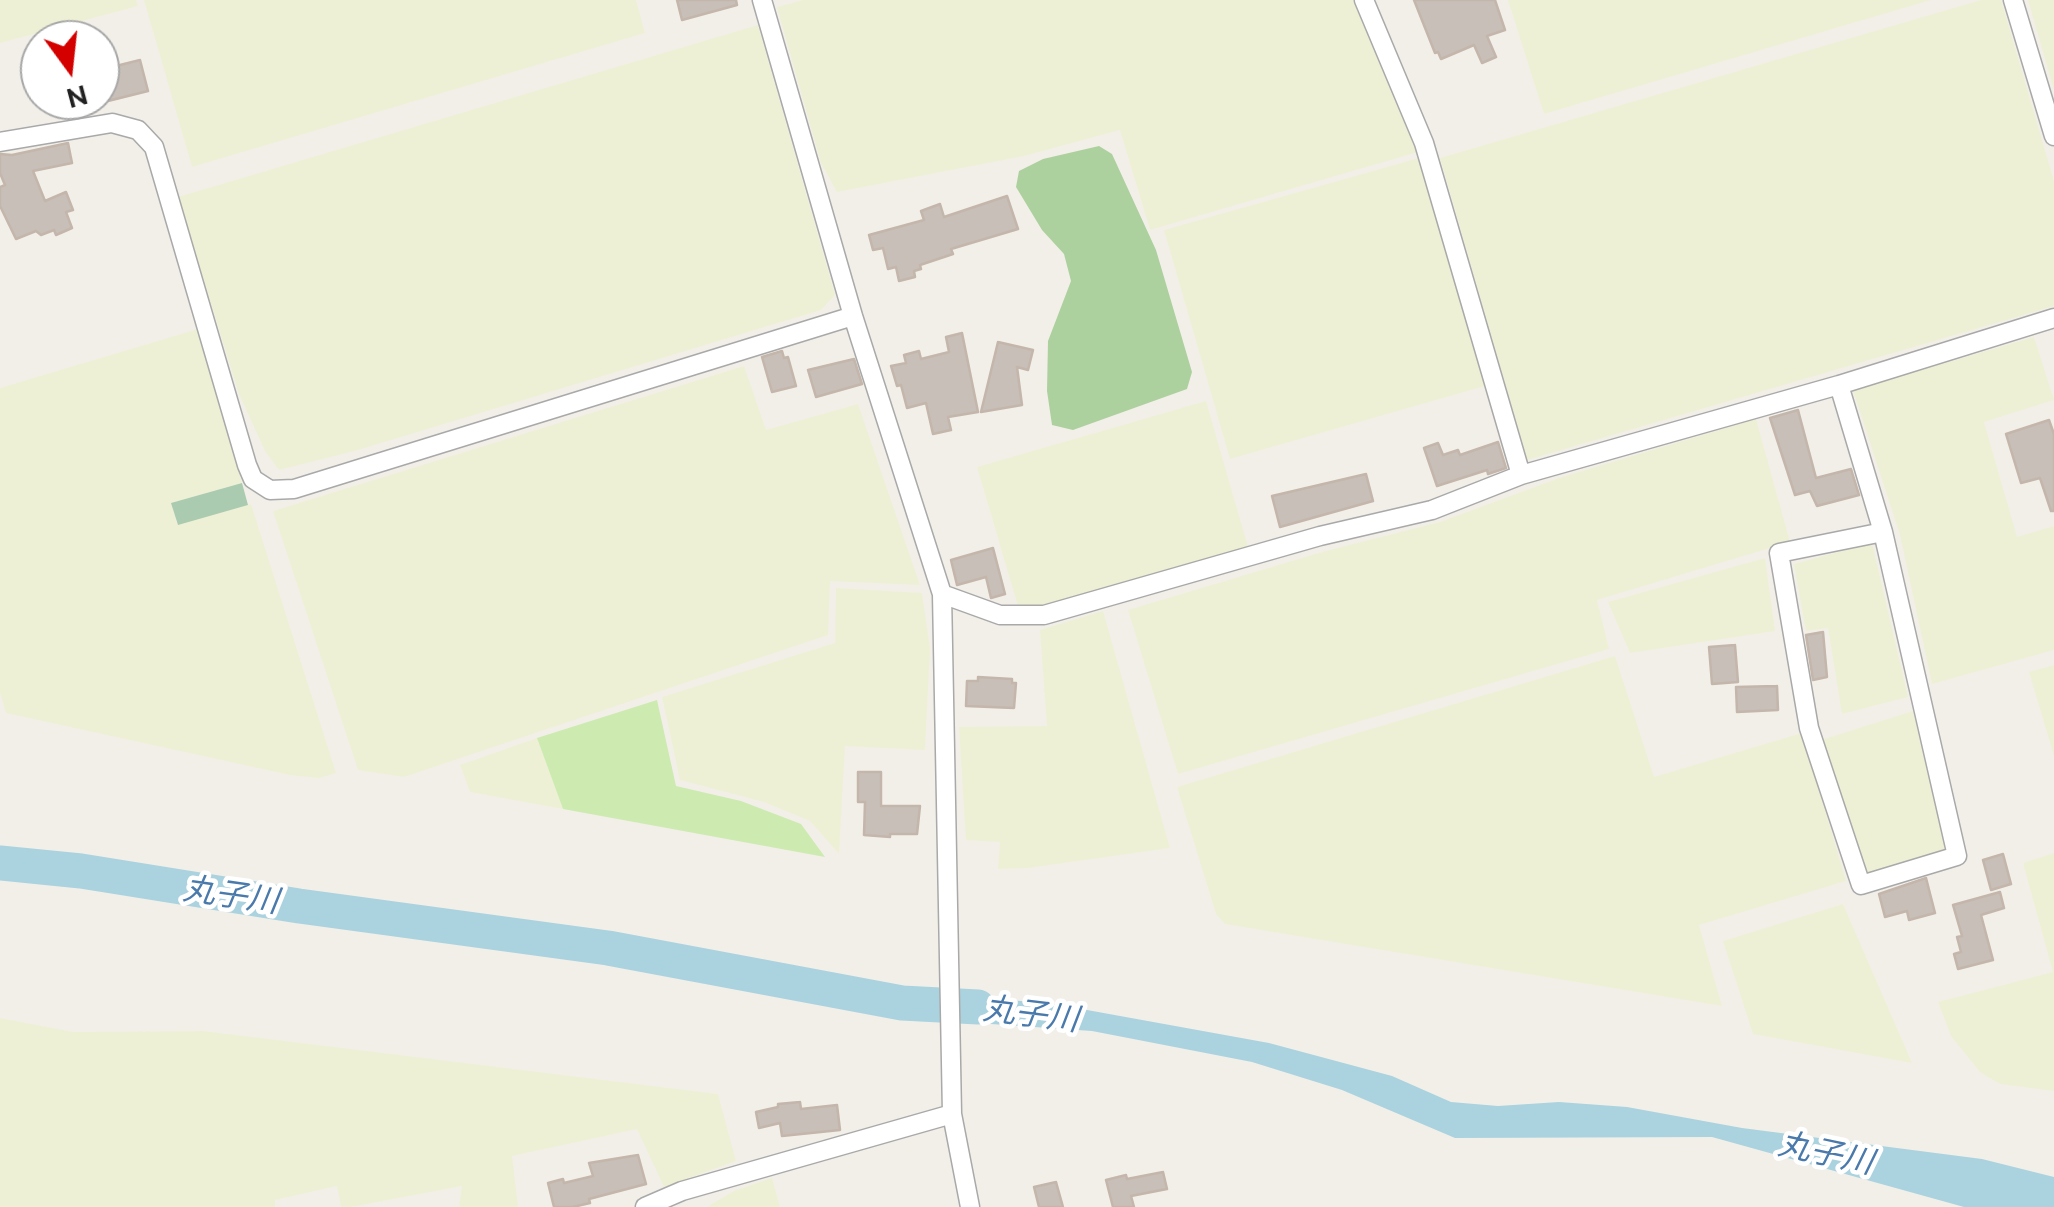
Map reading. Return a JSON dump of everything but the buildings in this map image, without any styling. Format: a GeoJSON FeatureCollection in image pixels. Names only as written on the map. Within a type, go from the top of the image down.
{"type":"FeatureCollection","features":[{"type":"Feature","properties":{"kind":"street"},"geometry":{"type":"LineString","coordinates":[[762,0],[853,316],[942,594],[953,1108],[970,1207]]}},
{"type":"Feature","properties":{"kind":"street"},"geometry":{"type":"LineString","coordinates":[[1364,0],[1424,143],[1521,475]]}},
{"type":"Feature","properties":{"kind":"street"},"geometry":{"type":"LineString","coordinates":[[2014,0],[2054,136]]}},
{"type":"Feature","properties":{"kind":"street"},"geometry":{"type":"LineString","coordinates":[[0,142],[112,123],[138,130],[154,147],[247,465],[253,479],[270,490],[294,488],[853,316]]}},
{"type":"Feature","properties":{"kind":"street"},"geometry":{"type":"LineString","coordinates":[[942,594],[1000,616],[1044,615],[1320,536],[1432,510],[1521,475],[1839,385],[2054,318]]}},
{"type":"Feature","properties":{"kind":"street"},"geometry":{"type":"LineString","coordinates":[[1839,385],[1883,532],[1957,856],[1860,885],[1808,728],[1779,554],[1883,532]]}},
{"type":"Feature","properties":{"kind":"street"},"geometry":{"type":"LineString","coordinates":[[645,1207],[682,1191],[953,1108]]}},
{"type":"Feature","properties":{"kind":"green space"},"geometry":{"type":"Polygon","coordinates":[[[0,0],[136,0],[138,6],[86,20],[20,20],[20,38],[0,43],[0,0]]]}},
{"type":"Feature","properties":{"kind":"green space"},"geometry":{"type":"Polygon","coordinates":[[[144,0],[636,0],[645,33],[192,167],[144,0]]]}},
{"type":"Feature","properties":{"kind":"green space"},"geometry":{"type":"Polygon","coordinates":[[[803,0],[1353,0],[1418,152],[1150,230],[1120,130],[1024,156],[837,192],[821,163],[777,7],[803,0]]]}},
{"type":"Feature","properties":{"kind":"green space"},"geometry":{"type":"Polygon","coordinates":[[[1508,0],[1931,0],[1544,114],[1508,0]]]}},
{"type":"Feature","properties":{"kind":"green space"},"geometry":{"type":"Polygon","coordinates":[[[1981,0],[2001,0],[2054,181],[2054,306],[1527,460],[1440,158],[1981,0]]]}},
{"type":"Feature","properties":{"kind":"green space"},"geometry":{"type":"Polygon","coordinates":[[[2028,0],[2054,0],[2054,90],[2028,0]]]}},
{"type":"Feature","properties":{"kind":"green space"},"geometry":{"type":"Polygon","coordinates":[[[758,25],[835,295],[821,310],[358,450],[279,470],[265,451],[239,394],[178,197],[758,25]]]}},
{"type":"Feature","properties":{"kind":"green space"},"geometry":{"type":"Polygon","coordinates":[[[1099,146],[1112,154],[1156,250],[1192,372],[1187,389],[1073,430],[1052,425],[1047,391],[1048,341],[1071,281],[1064,254],[1042,230],[1016,187],[1019,171],[1043,159],[1099,146]]]}},
{"type":"Feature","properties":{"kind":"green space"},"geometry":{"type":"Polygon","coordinates":[[[1419,158],[1485,386],[1230,459],[1164,230],[1419,158]]]}},
{"type":"Feature","properties":{"kind":"green space"},"geometry":{"type":"Polygon","coordinates":[[[198,329],[242,483],[172,503],[177,524],[251,504],[336,773],[319,778],[6,713],[0,693],[0,388],[198,329]]]}},
{"type":"Feature","properties":{"kind":"green space"},"geometry":{"type":"Polygon","coordinates":[[[2034,337],[2054,400],[1984,422],[2017,537],[2054,526],[2054,650],[1932,684],[1900,535],[1853,390],[2034,337]]]}},
{"type":"Feature","properties":{"kind":"green space"},"geometry":{"type":"Polygon","coordinates":[[[744,366],[766,430],[858,404],[920,585],[830,581],[828,635],[404,777],[358,770],[273,511],[744,366]]]}},
{"type":"Feature","properties":{"kind":"green space"},"geometry":{"type":"Polygon","coordinates":[[[1206,401],[1248,547],[1020,613],[977,467],[1206,401]]]}},
{"type":"Feature","properties":{"kind":"green space"},"geometry":{"type":"Polygon","coordinates":[[[1756,419],[1790,542],[1597,600],[1609,649],[1178,774],[1128,610],[1322,552],[1440,522],[1559,478],[1756,419]]]}},
{"type":"Feature","properties":{"kind":"green space"},"geometry":{"type":"Polygon","coordinates":[[[242,483],[248,505],[178,525],[171,503],[242,483]]]}},
{"type":"Feature","properties":{"kind":"green space"},"geometry":{"type":"Polygon","coordinates":[[[1872,543],[1908,697],[1842,714],[1828,628],[1806,631],[1794,564],[1872,543]]]}},
{"type":"Feature","properties":{"kind":"green space"},"geometry":{"type":"Polygon","coordinates":[[[1765,558],[1775,631],[1630,653],[1608,602],[1765,558]]]}},
{"type":"Feature","properties":{"kind":"green space"},"geometry":{"type":"Polygon","coordinates":[[[836,588],[922,593],[930,649],[925,750],[845,746],[839,854],[810,821],[764,802],[680,780],[662,697],[835,643],[836,588]]]}},
{"type":"Feature","properties":{"kind":"green space"},"geometry":{"type":"Polygon","coordinates":[[[1103,611],[1170,848],[998,869],[1000,842],[966,840],[959,727],[1047,726],[1040,630],[1103,611]]]}},
{"type":"Feature","properties":{"kind":"green space"},"geometry":{"type":"Polygon","coordinates":[[[1615,656],[1654,777],[1802,733],[1846,881],[1699,925],[1722,1006],[1225,924],[1216,914],[1177,787],[1615,656]]]}},
{"type":"Feature","properties":{"kind":"green space"},"geometry":{"type":"Polygon","coordinates":[[[2054,665],[2054,756],[2029,672],[2054,665]]]}},
{"type":"Feature","properties":{"kind":"green space"},"geometry":{"type":"Polygon","coordinates":[[[657,700],[676,786],[741,801],[801,824],[825,857],[563,809],[537,738],[657,700]]]}},
{"type":"Feature","properties":{"kind":"green space"},"geometry":{"type":"Polygon","coordinates":[[[1913,711],[1946,851],[1865,875],[1821,740],[1913,711]]]}},
{"type":"Feature","properties":{"kind":"green space"},"geometry":{"type":"Polygon","coordinates":[[[537,738],[563,809],[470,792],[460,765],[537,738]]]}},
{"type":"Feature","properties":{"kind":"green space"},"geometry":{"type":"Polygon","coordinates":[[[2054,853],[2054,1091],[2000,1084],[1980,1072],[1951,1036],[1938,1002],[2053,972],[2023,863],[2054,853]]]}},
{"type":"Feature","properties":{"kind":"green space"},"geometry":{"type":"Polygon","coordinates":[[[1843,904],[1912,1063],[1753,1034],[1723,941],[1843,904]]]}},
{"type":"Feature","properties":{"kind":"green space"},"geometry":{"type":"Polygon","coordinates":[[[0,1018],[73,1032],[203,1031],[718,1094],[736,1161],[664,1187],[637,1129],[512,1156],[518,1207],[459,1207],[462,1186],[341,1207],[337,1186],[275,1200],[275,1207],[0,1207],[0,1018]]]}},
{"type":"Feature","properties":{"kind":"green space"},"geometry":{"type":"Polygon","coordinates":[[[772,1178],[780,1207],[707,1207],[734,1191],[772,1178]]]}},
{"type":"Feature","properties":{"kind":"water"},"geometry":{"type":"Polygon","coordinates":[[[933,993],[1054,1004],[1269,1043],[1392,1076],[1451,1102],[1498,1106],[1559,1102],[1627,1107],[1742,1128],[1982,1159],[2054,1177],[2054,1207],[1964,1207],[1712,1137],[1455,1138],[1342,1090],[1252,1062],[1092,1031],[933,1020],[933,993]]]}},
{"type":"Feature","properties":{"kind":"waterway","name":"丸子川"},"geometry":{"type":"LineString","coordinates":[[0,863],[81,871],[299,906],[608,948],[902,1003],[978,1007]]}}]}
